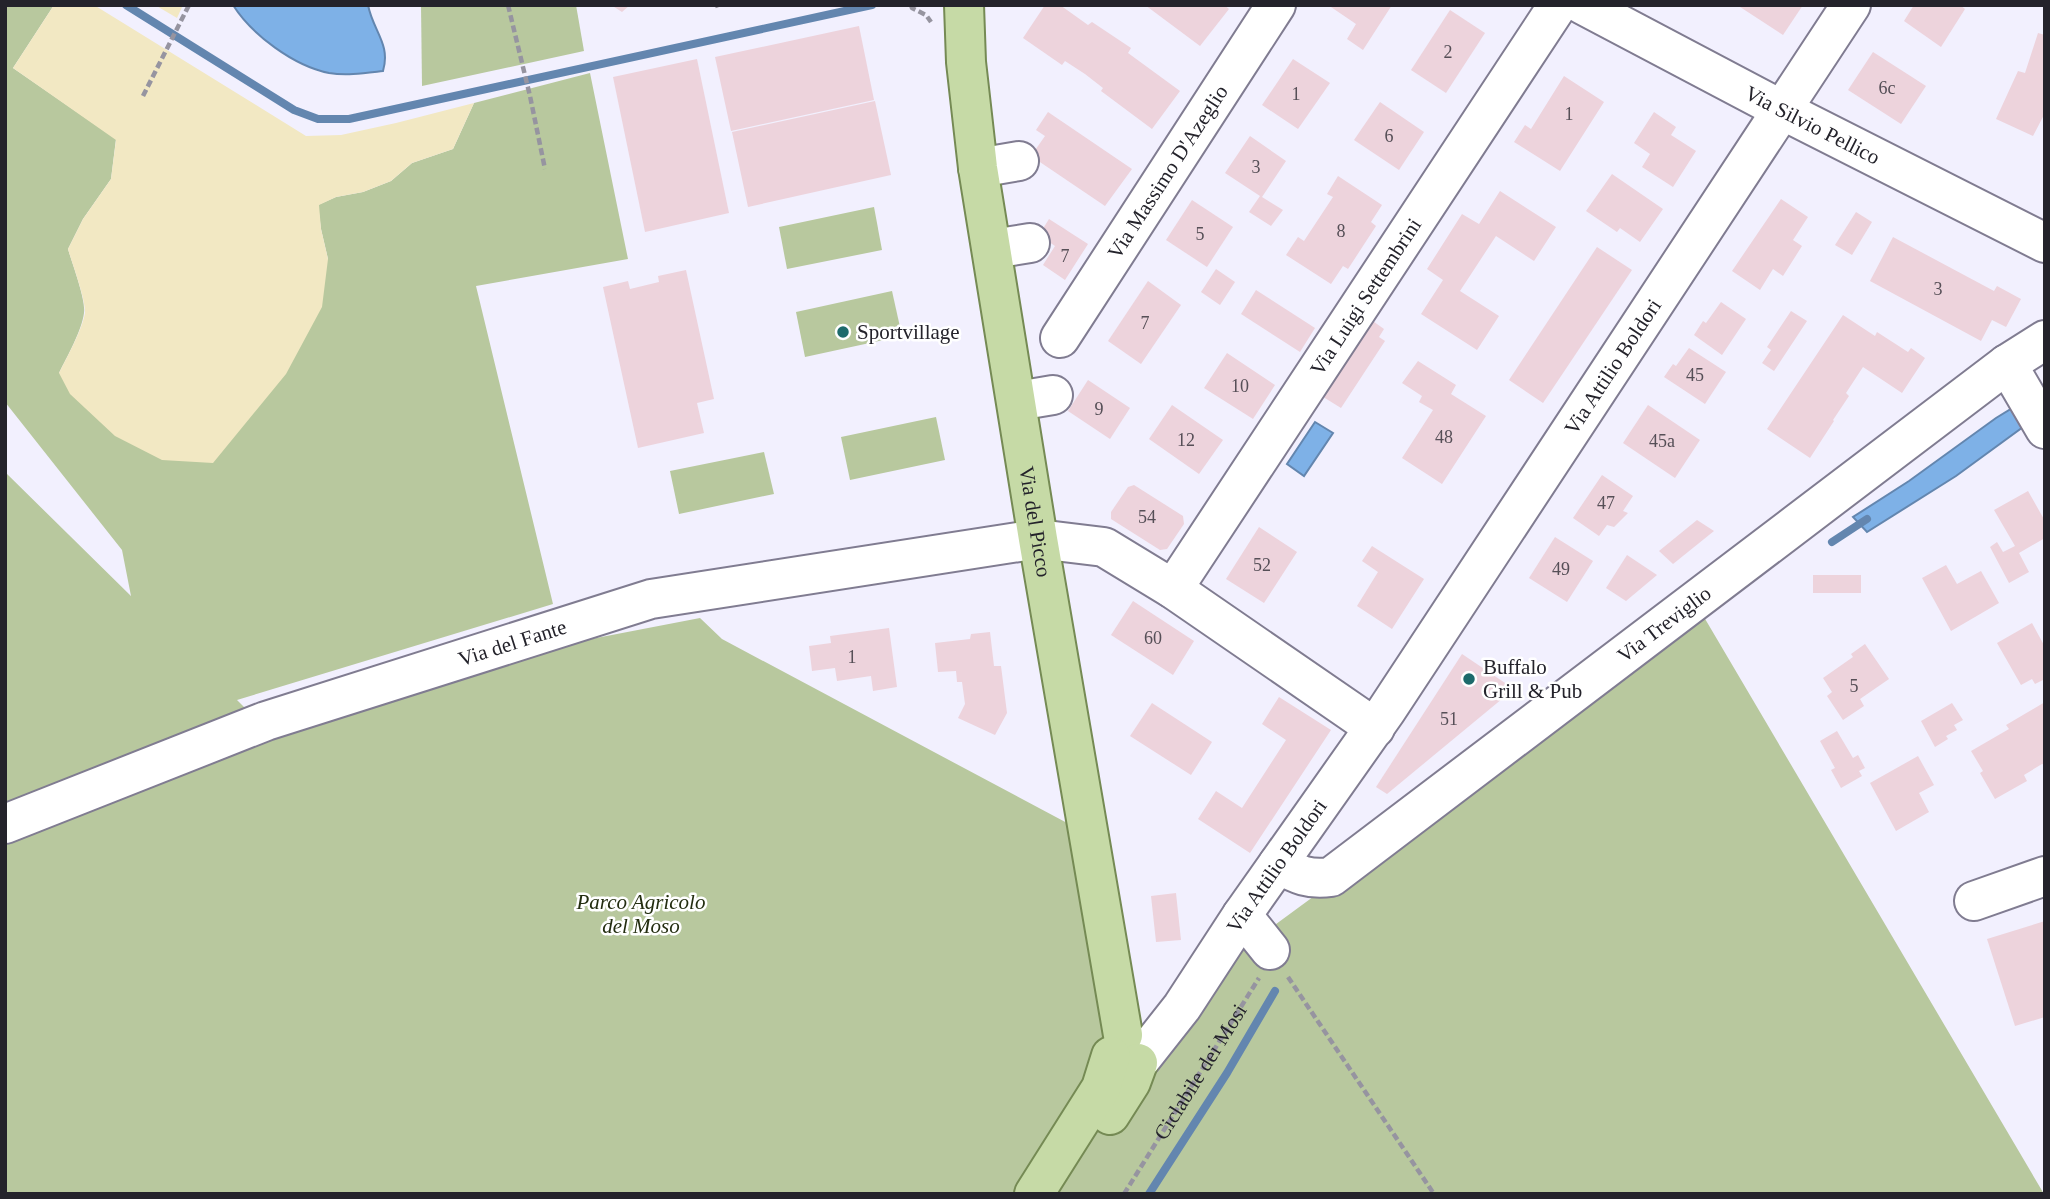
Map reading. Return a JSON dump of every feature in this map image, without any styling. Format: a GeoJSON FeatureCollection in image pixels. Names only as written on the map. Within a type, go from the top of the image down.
{"type":"FeatureCollection","features":[{"type":"Feature","properties":{"kind":"main road","name":"Via del Picco"},"geometry":{"type":"LineString","coordinates":[[964,5],[966,62],[978,168],[992,249],[1035,398],[1027,464],[1045,540],[1130,1050]]}},
{"type":"Feature","properties":{"kind":"main road","name":"Via Attilio Boldori"},"geometry":{"type":"LineString","coordinates":[[1034,1194],[1101,1088],[1130,1050]]}},
{"type":"Feature","properties":{"kind":"main road","name":"Via Attilio Boldori"},"geometry":{"type":"LineString","coordinates":[[1060,1194],[1131,1082],[1130,1050]]}},
{"type":"Feature","properties":{"kind":"street","name":"Via Massimo D'Azeglio"},"geometry":{"type":"LineString","coordinates":[[1060,338],[1276,5]]}},
{"type":"Feature","properties":{"kind":"street","name":"Via Luigi Settembrini"},"geometry":{"type":"LineString","coordinates":[[1173,589],[1558,5]]}},
{"type":"Feature","properties":{"kind":"street","name":"Via Silvio Pellico"},"geometry":{"type":"LineString","coordinates":[[1583,5],[1782,110],[2045,243]]}},
{"type":"Feature","properties":{"kind":"street","name":"Via Attilio Boldori"},"geometry":{"type":"LineString","coordinates":[[1130,1050],[1182,1007],[1242,915],[1375,728],[1851,5]]}},
{"type":"Feature","properties":{"kind":"street"},"geometry":{"type":"LineString","coordinates":[[978,168],[1018,162]]}},
{"type":"Feature","properties":{"kind":"street"},"geometry":{"type":"LineString","coordinates":[[992,249],[1030,243]]}},
{"type":"Feature","properties":{"kind":"street","name":"Via Treviglio"},"geometry":{"type":"LineString","coordinates":[[1278,864],[1314,879],[1331,877],[2007,364],[2045,340]]}},
{"type":"Feature","properties":{"kind":"street"},"geometry":{"type":"LineString","coordinates":[[2007,364],[2042,424]]}},
{"type":"Feature","properties":{"kind":"street"},"geometry":{"type":"LineString","coordinates":[[1045,540],[1104,547],[1173,589],[1375,728]]}},
{"type":"Feature","properties":{"kind":"street","name":"Via del Fante"},"geometry":{"type":"LineString","coordinates":[[5,824],[266,721],[651,599],[1045,540]]}},
{"type":"Feature","properties":{"kind":"street"},"geometry":{"type":"LineString","coordinates":[[1975,901],[2045,876]]}},
{"type":"Feature","properties":{"kind":"street"},"geometry":{"type":"LineString","coordinates":[[1242,915],[1270,950]]}},
{"type":"Feature","properties":{"kind":"path"},"geometry":{"type":"LineString","coordinates":[[143,96],[189,5]]}},
{"type":"Feature","properties":{"kind":"path"},"geometry":{"type":"LineString","coordinates":[[508,5],[545,169]]}},
{"type":"Feature","properties":{"kind":"path"},"geometry":{"type":"LineString","coordinates":[[1270,950],[1434,1194]]}},
{"type":"Feature","properties":{"kind":"path","name":"Ciclabile dei Mosi"},"geometry":{"type":"LineString","coordinates":[[1124,1194],[1267,965],[1270,950]]}},
{"type":"Feature","properties":{"kind":"green space","name":"Parco Agricolo del Moso"},"geometry":{"type":"Polygon","coordinates":[[[5,5],[54,5],[13,68],[116,139],[111,179],[83,219],[68,249],[81,291],[84,313],[59,373],[328,259],[318,205],[391,181],[412,163],[453,149],[474,103],[590,73],[628,259],[476,286],[553,604],[237,700],[266,729],[466,663],[700,618],[722,639],[1069,824],[1118,1111],[1234,955],[1701,612],[2044,1194],[5,1194],[5,472],[131,596],[122,550],[5,402],[5,5]]]}},
{"type":"Feature","properties":{"kind":"green space"},"geometry":{"type":"Polygon","coordinates":[[[421,5],[576,5],[584,51],[422,86],[421,5]]]}},
{"type":"Feature","properties":{"kind":"green space"},"geometry":{"type":"Polygon","coordinates":[[[874,207],[882,250],[787,269],[779,227],[874,207]]]}},
{"type":"Feature","properties":{"kind":"green space"},"geometry":{"type":"Polygon","coordinates":[[[892,291],[902,336],[805,357],[796,312],[892,291]]]}},
{"type":"Feature","properties":{"kind":"green space"},"geometry":{"type":"Polygon","coordinates":[[[936,417],[945,460],[850,480],[841,437],[936,417]]]}},
{"type":"Feature","properties":{"kind":"green space"},"geometry":{"type":"Polygon","coordinates":[[[764,452],[774,494],[679,514],[670,471],[764,452]]]}},
{"type":"Feature","properties":{"kind":"sand"},"geometry":{"type":"Polygon","coordinates":[[[54,5],[94,5],[306,136],[341,135],[474,103],[453,149],[412,163],[391,181],[363,192],[336,197],[319,205],[328,259],[322,307],[286,374],[213,463],[162,460],[115,436],[70,394],[59,373],[78,335],[85,313],[68,249],[83,219],[111,179],[116,140],[13,68],[54,5]]]}},
{"type":"Feature","properties":{"kind":"sand"},"geometry":{"type":"Polygon","coordinates":[[[155,5],[183,5],[177,18],[155,5]]]}},
{"type":"Feature","properties":{"kind":"water"},"geometry":{"type":"Polygon","coordinates":[[[233,5],[368,5],[385,53],[383,71],[336,74],[302,64],[262,38],[233,5]]]}},
{"type":"Feature","properties":{"kind":"water"},"geometry":{"type":"Polygon","coordinates":[[[2045,388],[2045,411],[1956,476],[1867,532],[1853,517],[1909,481],[1996,418],[2045,388]]]}},
{"type":"Feature","properties":{"kind":"water"},"geometry":{"type":"Polygon","coordinates":[[[1315,422],[1333,433],[1304,476],[1287,464],[1315,422]]]}},
{"type":"Feature","properties":{"kind":"building"},"geometry":{"type":"Polygon","coordinates":[[[611,5],[630,5],[622,12],[611,5]]]}},
{"type":"Feature","properties":{"kind":"building"},"geometry":{"type":"Polygon","coordinates":[[[1045,5],[1060,5],[1088,25],[1092,22],[1131,48],[1128,53],[1180,91],[1152,129],[1101,91],[1103,88],[1085,74],[1065,61],[1062,65],[1023,38],[1045,5]]]}},
{"type":"Feature","properties":{"kind":"building"},"geometry":{"type":"Polygon","coordinates":[[[1145,5],[1224,5],[1229,9],[1200,46],[1145,5]]]}},
{"type":"Feature","properties":{"kind":"building"},"geometry":{"type":"Polygon","coordinates":[[[1328,5],[1392,5],[1363,50],[1347,39],[1356,24],[1328,5]]]}},
{"type":"Feature","properties":{"kind":"building"},"geometry":{"type":"Polygon","coordinates":[[[1737,5],[1803,5],[1783,35],[1737,5]]]}},
{"type":"Feature","properties":{"kind":"building"},"geometry":{"type":"Polygon","coordinates":[[[1914,5],[1960,5],[1965,9],[1941,47],[1904,21],[1914,5]]]}},
{"type":"Feature","properties":{"kind":"building"},"geometry":{"type":"Polygon","coordinates":[[[1450,10],[1485,33],[1446,93],[1411,70],[1450,10]]]}},
{"type":"Feature","properties":{"kind":"building"},"geometry":{"type":"Polygon","coordinates":[[[859,26],[874,100],[731,131],[715,57],[859,26]]]}},
{"type":"Feature","properties":{"kind":"building"},"geometry":{"type":"Polygon","coordinates":[[[2038,33],[2045,35],[2045,113],[2033,136],[1996,119],[2018,71],[2025,73],[2038,33]]]}},
{"type":"Feature","properties":{"kind":"building"},"geometry":{"type":"Polygon","coordinates":[[[1873,52],[1926,86],[1901,124],[1848,90],[1873,52]]]}},
{"type":"Feature","properties":{"kind":"building"},"geometry":{"type":"Polygon","coordinates":[[[697,59],[729,213],[645,232],[613,77],[697,59]]]}},
{"type":"Feature","properties":{"kind":"building"},"geometry":{"type":"Polygon","coordinates":[[[1293,59],[1330,83],[1298,129],[1262,105],[1293,59]]]}},
{"type":"Feature","properties":{"kind":"building"},"geometry":{"type":"Polygon","coordinates":[[[1564,76],[1604,102],[1560,171],[1514,142],[1525,125],[1531,129],[1564,76]]]}},
{"type":"Feature","properties":{"kind":"building"},"geometry":{"type":"Polygon","coordinates":[[[875,101],[891,175],[748,207],[732,132],[875,101]]]}},
{"type":"Feature","properties":{"kind":"building"},"geometry":{"type":"Polygon","coordinates":[[[1380,102],[1424,132],[1399,170],[1354,140],[1380,102]]]}},
{"type":"Feature","properties":{"kind":"building"},"geometry":{"type":"Polygon","coordinates":[[[1048,112],[1132,169],[1105,206],[1031,156],[1045,136],[1036,130],[1048,112]]]}},
{"type":"Feature","properties":{"kind":"building"},"geometry":{"type":"Polygon","coordinates":[[[1654,112],[1676,127],[1671,135],[1696,151],[1673,187],[1642,167],[1650,154],[1634,143],[1654,112]]]}},
{"type":"Feature","properties":{"kind":"building"},"geometry":{"type":"Polygon","coordinates":[[[1250,136],[1286,161],[1262,197],[1283,210],[1271,226],[1249,212],[1260,196],[1225,173],[1250,136]]]}},
{"type":"Feature","properties":{"kind":"building"},"geometry":{"type":"Polygon","coordinates":[[[1612,174],[1663,209],[1640,242],[1620,228],[1617,232],[1586,211],[1612,174]]]}},
{"type":"Feature","properties":{"kind":"building"},"geometry":{"type":"Polygon","coordinates":[[[1338,176],[1382,205],[1371,222],[1376,226],[1348,269],[1343,266],[1331,284],[1286,255],[1298,237],[1304,241],[1333,197],[1327,194],[1338,176]]]}},
{"type":"Feature","properties":{"kind":"building"},"geometry":{"type":"Polygon","coordinates":[[[1500,191],[1556,227],[1534,261],[1496,236],[1460,291],[1499,316],[1477,350],[1421,314],[1443,280],[1427,269],[1462,214],[1479,224],[1500,191]]]}},
{"type":"Feature","properties":{"kind":"building"},"geometry":{"type":"Polygon","coordinates":[[[1781,199],[1808,217],[1793,240],[1802,246],[1783,276],[1773,269],[1760,290],[1732,271],[1781,199]]]}},
{"type":"Feature","properties":{"kind":"building"},"geometry":{"type":"Polygon","coordinates":[[[1192,200],[1233,227],[1207,267],[1166,240],[1192,200]]]}},
{"type":"Feature","properties":{"kind":"building"},"geometry":{"type":"Polygon","coordinates":[[[1856,212],[1872,222],[1852,255],[1835,245],[1856,212]]]}},
{"type":"Feature","properties":{"kind":"building"},"geometry":{"type":"Polygon","coordinates":[[[1049,219],[1088,244],[1065,280],[1043,265],[1055,246],[1039,235],[1049,219]]]}},
{"type":"Feature","properties":{"kind":"building"},"geometry":{"type":"Polygon","coordinates":[[[1893,237],[1994,291],[1997,286],[2021,299],[2006,327],[1992,320],[1981,341],[1870,281],[1893,237]]]}},
{"type":"Feature","properties":{"kind":"building"},"geometry":{"type":"Polygon","coordinates":[[[1597,247],[1632,270],[1543,403],[1509,380],[1597,247]]]}},
{"type":"Feature","properties":{"kind":"building"},"geometry":{"type":"Polygon","coordinates":[[[1216,269],[1235,282],[1220,305],[1201,292],[1216,269]]]}},
{"type":"Feature","properties":{"kind":"building"},"geometry":{"type":"Polygon","coordinates":[[[686,270],[714,399],[697,403],[704,433],[638,448],[603,287],[628,281],[630,289],[659,282],[658,276],[686,270]]]}},
{"type":"Feature","properties":{"kind":"building"},"geometry":{"type":"Polygon","coordinates":[[[1148,281],[1181,305],[1141,364],[1108,341],[1148,281]]]}},
{"type":"Feature","properties":{"kind":"building"},"geometry":{"type":"Polygon","coordinates":[[[1256,290],[1315,328],[1300,352],[1241,314],[1256,290]]]}},
{"type":"Feature","properties":{"kind":"building"},"geometry":{"type":"Polygon","coordinates":[[[1721,302],[1746,319],[1722,355],[1694,335],[1721,302]]]}},
{"type":"Feature","properties":{"kind":"building"},"geometry":{"type":"Polygon","coordinates":[[[1791,311],[1807,321],[1774,371],[1762,363],[1771,350],[1767,347],[1791,311]]]}},
{"type":"Feature","properties":{"kind":"building"},"geometry":{"type":"Polygon","coordinates":[[[1843,315],[1875,336],[1877,332],[1908,352],[1911,348],[1925,358],[1902,393],[1863,367],[1846,393],[1849,396],[1810,458],[1767,429],[1843,315]]]}},
{"type":"Feature","properties":{"kind":"building"},"geometry":{"type":"Polygon","coordinates":[[[1370,319],[1384,329],[1379,337],[1385,341],[1341,408],[1320,395],[1370,319]]]}},
{"type":"Feature","properties":{"kind":"building"},"geometry":{"type":"Polygon","coordinates":[[[1689,348],[1726,372],[1705,404],[1664,377],[1689,348]]]}},
{"type":"Feature","properties":{"kind":"building"},"geometry":{"type":"Polygon","coordinates":[[[1227,353],[1275,385],[1253,419],[1204,388],[1227,353]]]}},
{"type":"Feature","properties":{"kind":"building"},"geometry":{"type":"Polygon","coordinates":[[[1418,361],[1456,385],[1451,394],[1486,416],[1442,484],[1402,458],[1433,410],[1419,402],[1422,396],[1402,383],[1418,361]]]}},
{"type":"Feature","properties":{"kind":"building"},"geometry":{"type":"Polygon","coordinates":[[[1088,380],[1130,408],[1110,439],[1068,411],[1088,380]]]}},
{"type":"Feature","properties":{"kind":"building"},"geometry":{"type":"Polygon","coordinates":[[[1172,405],[1223,440],[1199,474],[1149,439],[1172,405]]]}},
{"type":"Feature","properties":{"kind":"building"},"geometry":{"type":"Polygon","coordinates":[[[1648,405],[1700,440],[1675,478],[1623,443],[1648,405]]]}},
{"type":"Feature","properties":{"kind":"building"},"geometry":{"type":"Polygon","coordinates":[[[1602,475],[1633,496],[1623,511],[1628,513],[1614,527],[1607,525],[1599,536],[1573,518],[1602,475]]]}},
{"type":"Feature","properties":{"kind":"building"},"geometry":{"type":"Polygon","coordinates":[[[1134,485],[1183,516],[1184,524],[1167,549],[1160,550],[1111,519],[1111,512],[1128,487],[1134,485]]]}},
{"type":"Feature","properties":{"kind":"building"},"geometry":{"type":"Polygon","coordinates":[[[2028,491],[2045,521],[2045,538],[2019,553],[2029,572],[2009,583],[1990,547],[1997,542],[2003,552],[2015,546],[1994,510],[2028,491]]]}},
{"type":"Feature","properties":{"kind":"building"},"geometry":{"type":"Polygon","coordinates":[[[1697,520],[1714,531],[1673,564],[1659,551],[1697,520]]]}},
{"type":"Feature","properties":{"kind":"building"},"geometry":{"type":"Polygon","coordinates":[[[1259,527],[1297,552],[1264,603],[1226,579],[1259,527]]]}},
{"type":"Feature","properties":{"kind":"building"},"geometry":{"type":"Polygon","coordinates":[[[1555,537],[1593,561],[1567,602],[1529,578],[1555,537]]]}},
{"type":"Feature","properties":{"kind":"building"},"geometry":{"type":"Polygon","coordinates":[[[1372,546],[1424,579],[1392,629],[1357,606],[1378,572],[1362,561],[1372,546]]]}},
{"type":"Feature","properties":{"kind":"building"},"geometry":{"type":"Polygon","coordinates":[[[1627,555],[1657,575],[1626,601],[1606,588],[1627,555]]]}},
{"type":"Feature","properties":{"kind":"building"},"geometry":{"type":"Polygon","coordinates":[[[1946,565],[1957,584],[1981,571],[1999,603],[1951,631],[1922,578],[1946,565]]]}},
{"type":"Feature","properties":{"kind":"building"},"geometry":{"type":"Polygon","coordinates":[[[1813,575],[1861,575],[1861,593],[1813,593],[1813,575]]]}},
{"type":"Feature","properties":{"kind":"building"},"geometry":{"type":"Polygon","coordinates":[[[1133,601],[1194,641],[1173,675],[1111,635],[1133,601]]]}},
{"type":"Feature","properties":{"kind":"building"},"geometry":{"type":"Polygon","coordinates":[[[2032,623],[2045,647],[2045,679],[2035,684],[2032,679],[2021,685],[1997,643],[2032,623]]]}},
{"type":"Feature","properties":{"kind":"building"},"geometry":{"type":"Polygon","coordinates":[[[889,628],[897,687],[873,691],[871,676],[837,681],[835,668],[812,671],[809,646],[831,643],[830,636],[889,628]]]}},
{"type":"Feature","properties":{"kind":"building"},"geometry":{"type":"Polygon","coordinates":[[[990,632],[994,666],[1001,666],[1007,713],[995,735],[958,718],[965,704],[962,682],[957,682],[956,671],[938,672],[935,643],[970,639],[971,634],[990,632]]]}},
{"type":"Feature","properties":{"kind":"building"},"geometry":{"type":"Polygon","coordinates":[[[1865,644],[1889,679],[1860,699],[1864,706],[1843,720],[1827,696],[1832,692],[1823,678],[1853,657],[1851,654],[1865,644]]]}},
{"type":"Feature","properties":{"kind":"building"},"geometry":{"type":"Polygon","coordinates":[[[1462,654],[1514,689],[1387,794],[1376,787],[1462,654]]]}},
{"type":"Feature","properties":{"kind":"building"},"geometry":{"type":"Polygon","coordinates":[[[1279,697],[1331,730],[1250,853],[1198,819],[1216,791],[1242,808],[1286,740],[1262,724],[1279,697]]]}},
{"type":"Feature","properties":{"kind":"building"},"geometry":{"type":"Polygon","coordinates":[[[2045,702],[2045,765],[2042,764],[2024,775],[2027,781],[1995,799],[1971,751],[2009,729],[2006,725],[2045,702]]]}},
{"type":"Feature","properties":{"kind":"building"},"geometry":{"type":"Polygon","coordinates":[[[1152,703],[1212,742],[1191,775],[1130,736],[1152,703]]]}},
{"type":"Feature","properties":{"kind":"building"},"geometry":{"type":"Polygon","coordinates":[[[1952,703],[1963,720],[1954,725],[1957,730],[1946,736],[1948,739],[1935,747],[1921,721],[1952,703]]]}},
{"type":"Feature","properties":{"kind":"building"},"geometry":{"type":"Polygon","coordinates":[[[1837,731],[1853,758],[1858,755],[1865,768],[1859,771],[1862,776],[1841,788],[1831,770],[1835,768],[1820,741],[1837,731]]]}},
{"type":"Feature","properties":{"kind":"building"},"geometry":{"type":"Polygon","coordinates":[[[1918,756],[1934,785],[1919,793],[1929,812],[1896,831],[1870,783],[1918,756]]]}},
{"type":"Feature","properties":{"kind":"building"},"geometry":{"type":"Polygon","coordinates":[[[1176,893],[1181,940],[1156,942],[1151,896],[1176,893]]]}},
{"type":"Feature","properties":{"kind":"building"},"geometry":{"type":"Polygon","coordinates":[[[2045,921],[2045,1017],[2015,1026],[1987,939],[2045,921]]]}},
{"type":"Feature","properties":{"kind":"waterway"},"geometry":{"type":"LineString","coordinates":[[126,5],[294,110],[318,119],[349,119],[872,5]]}},
{"type":"Feature","properties":{"kind":"waterway"},"geometry":{"type":"LineString","coordinates":[[1832,542],[1867,519]]}},
{"type":"Feature","properties":{"kind":"waterway"},"geometry":{"type":"LineString","coordinates":[[1149,1194],[1227,1073],[1275,991]]}},
{"type":"Feature","properties":{"kind":"place","name":"Sportvillage"},"geometry":{"type":"Point","coordinates":[843,332]}},
{"type":"Feature","properties":{"kind":"place","name":"Buffalo Grill & Pub"},"geometry":{"type":"Point","coordinates":[1469,679]}}]}
